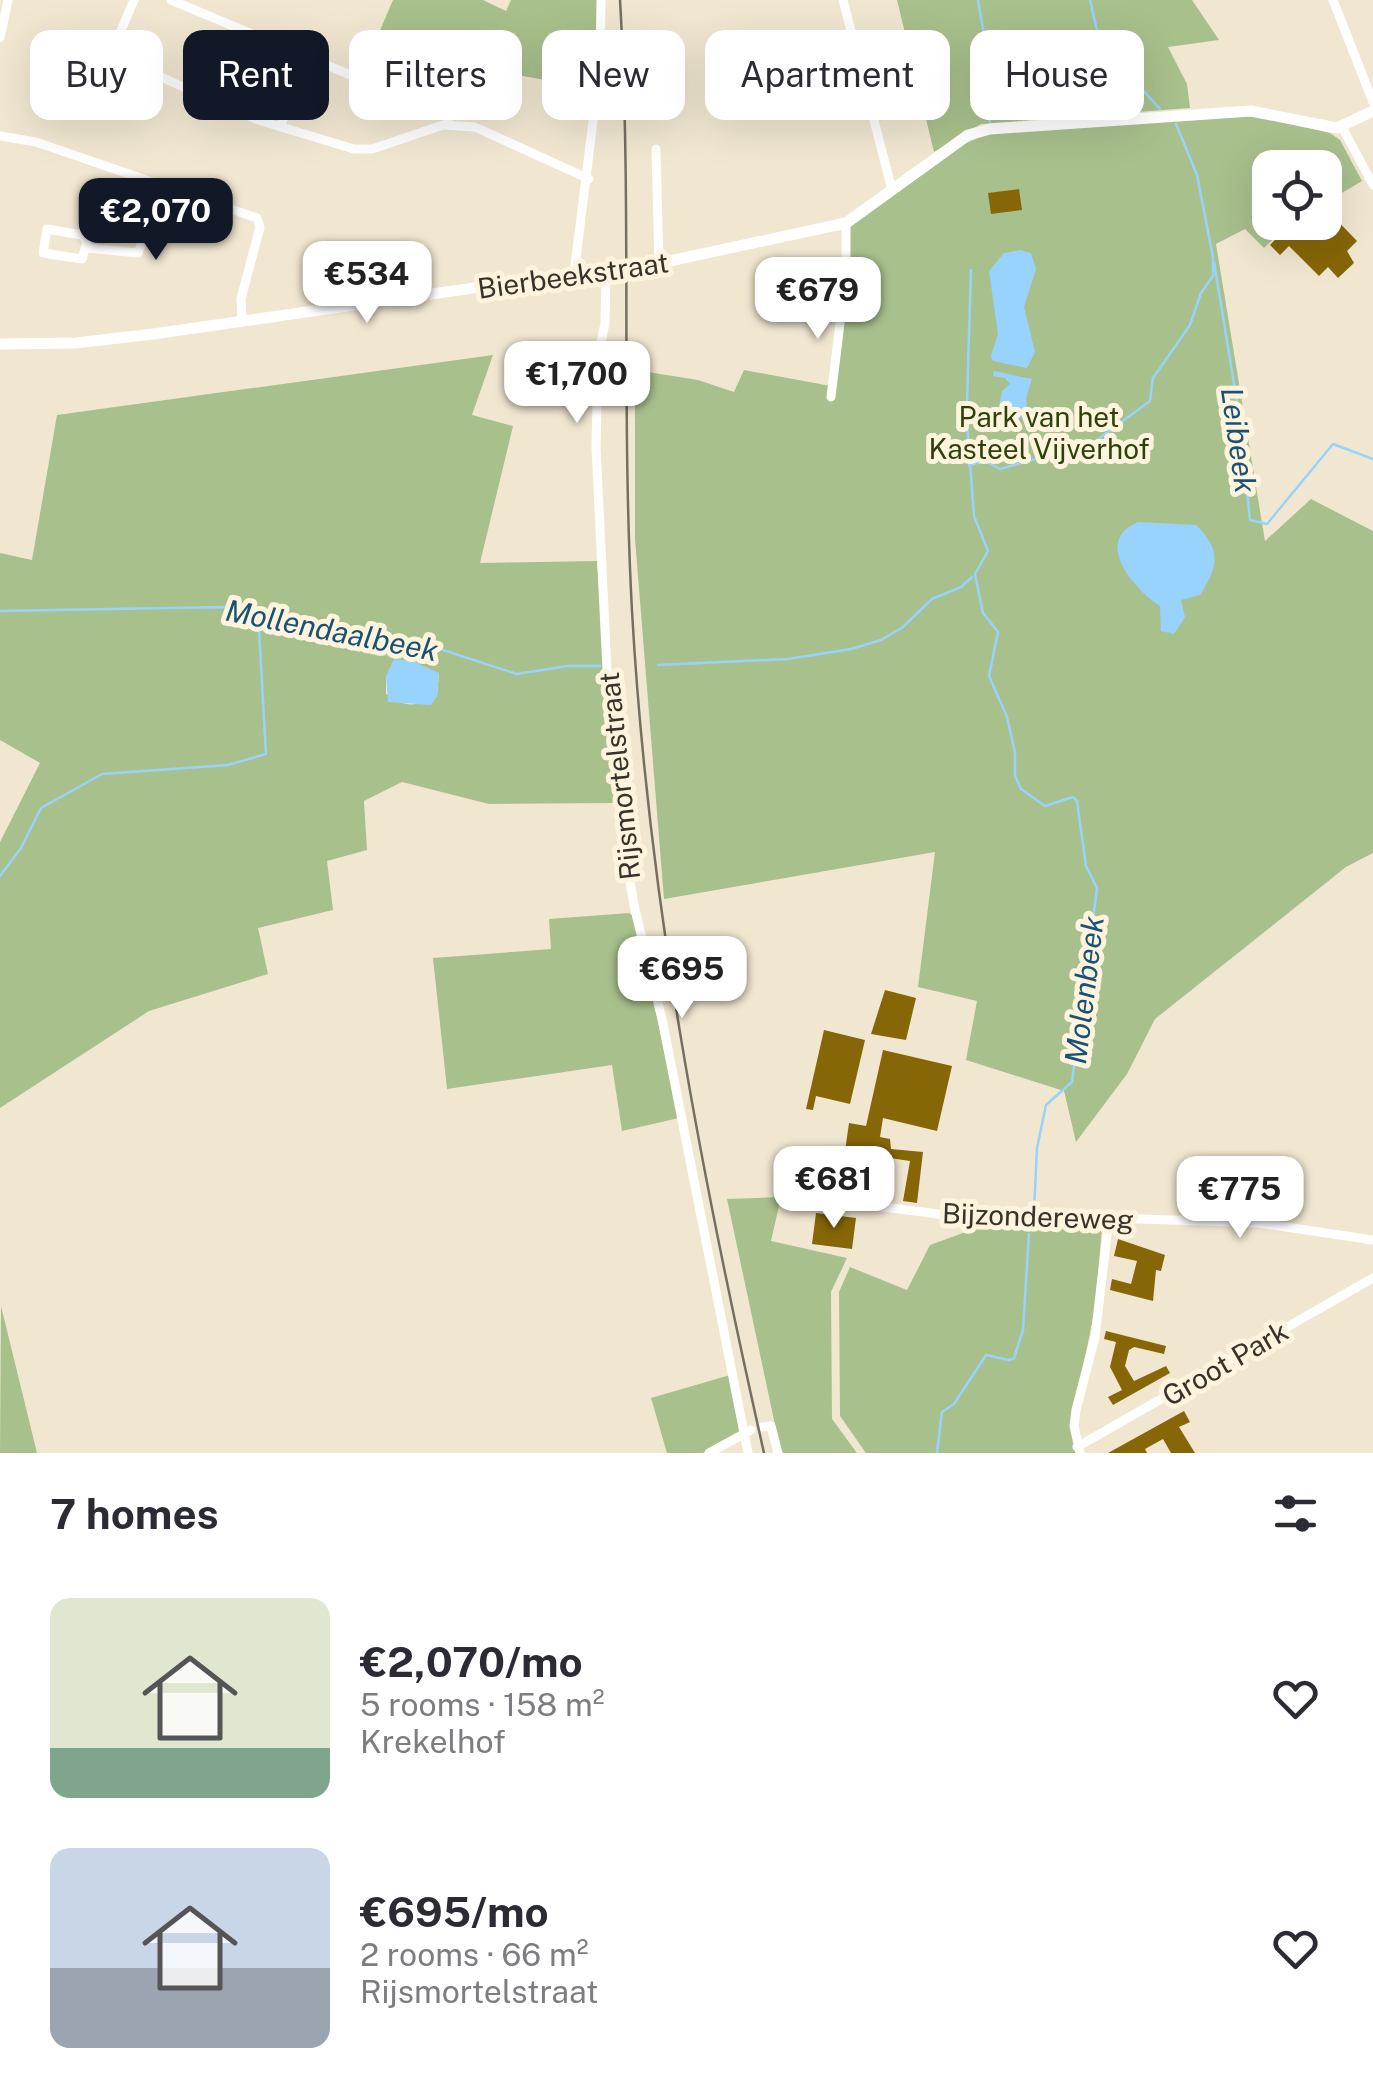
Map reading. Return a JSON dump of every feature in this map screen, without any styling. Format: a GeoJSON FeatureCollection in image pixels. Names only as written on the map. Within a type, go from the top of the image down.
{"type":"FeatureCollection","features":[{"type":"Feature","properties":{"kind":"street"},"geometry":{"type":"LineString","coordinates":[[0,38],[8,0]]}},
{"type":"Feature","properties":{"kind":"street"},"geometry":{"type":"LineString","coordinates":[[124,30],[140,0]]}},
{"type":"Feature","properties":{"kind":"street"},"geometry":{"type":"LineString","coordinates":[[171,0],[446,115],[450,124]]}},
{"type":"Feature","properties":{"kind":"street"},"geometry":{"type":"LineString","coordinates":[[574,274],[600,65],[601,0]]}},
{"type":"Feature","properties":{"kind":"street"},"geometry":{"type":"LineString","coordinates":[[843,0],[892,190]]}},
{"type":"Feature","properties":{"kind":"street"},"geometry":{"type":"LineString","coordinates":[[1333,0],[1373,102]]}},
{"type":"Feature","properties":{"kind":"street","name":"Bierbeekstraat"},"geometry":{"type":"LineString","coordinates":[[0,344],[76,343],[659,264],[846,222],[968,135],[990,129],[1235,111],[1342,127]]}},
{"type":"Feature","properties":{"kind":"street"},"geometry":{"type":"LineString","coordinates":[[1373,111],[1342,127],[1373,185]]}},
{"type":"Feature","properties":{"kind":"street"},"geometry":{"type":"LineString","coordinates":[[258,120],[354,149],[372,149],[450,124],[476,127],[588,179]]}},
{"type":"Feature","properties":{"kind":"street"},"geometry":{"type":"LineString","coordinates":[[281,124],[283,120]]}},
{"type":"Feature","properties":{"kind":"street"},"geometry":{"type":"LineString","coordinates":[[0,136],[36,142],[259,220],[241,300],[242,322]]}},
{"type":"Feature","properties":{"kind":"street"},"geometry":{"type":"LineString","coordinates":[[656,149],[659,264]]}},
{"type":"Feature","properties":{"kind":"street"},"geometry":{"type":"LineString","coordinates":[[87,248],[138,253],[163,186]]}},
{"type":"Feature","properties":{"kind":"street"},"geometry":{"type":"LineString","coordinates":[[831,396],[846,301],[846,222]]}},
{"type":"Feature","properties":{"kind":"street"},"geometry":{"type":"LineString","coordinates":[[47,229],[82,235],[87,248],[82,258],[43,253],[47,229]]}},
{"type":"Feature","properties":{"kind":"street","name":"Rijsmortelstraat"},"geometry":{"type":"LineString","coordinates":[[606,269],[606,323],[598,358],[597,466],[607,670],[623,843],[747,1432],[748,1453]]}},
{"type":"Feature","properties":{"kind":"street","name":"Bijzondereweg"},"geometry":{"type":"LineString","coordinates":[[822,1198],[961,1218],[997,1214],[1289,1225],[1373,1240]]}},
{"type":"Feature","properties":{"kind":"street","name":"Groot Park"},"geometry":{"type":"LineString","coordinates":[[1110,1218],[1096,1336],[1076,1410],[1078,1450],[1373,1278]]}},
{"type":"Feature","properties":{"kind":"street"},"geometry":{"type":"LineString","coordinates":[[767,1426],[778,1453]]}},
{"type":"Feature","properties":{"kind":"street"},"geometry":{"type":"LineString","coordinates":[[709,1453],[747,1432]]}},
{"type":"Feature","properties":{"kind":"green space"},"geometry":{"type":"Polygon","coordinates":[[[393,0],[483,0],[506,11],[511,0],[598,0],[599,30],[542,30],[542,79],[522,76],[522,30],[380,30],[393,0]]]}},
{"type":"Feature","properties":{"kind":"green space"},"geometry":{"type":"Polygon","coordinates":[[[897,0],[1192,0],[1219,40],[1168,47],[1187,84],[1190,108],[1144,112],[1144,30],[970,30],[970,120],[1033,120],[981,124],[934,152],[926,120],[950,120],[950,30],[904,30],[897,0]]]}},
{"type":"Feature","properties":{"kind":"green space","name":"Park van het Kasteel Vijverhof"},"geometry":{"type":"Polygon","coordinates":[[[1250,115],[1330,133],[1340,140],[1362,181],[1342,193],[1342,150],[1252,150],[1252,236],[1245,229],[1216,244],[1265,541],[1311,499],[1373,531],[1373,853],[1346,867],[1155,1019],[1127,1074],[1076,1142],[1064,1091],[966,1060],[977,1001],[918,987],[935,852],[664,899],[635,539],[635,370],[698,380],[734,392],[744,370],[836,387],[849,228],[966,143],[988,134],[1250,115]]]}},
{"type":"Feature","properties":{"kind":"green space"},"geometry":{"type":"Polygon","coordinates":[[[1256,240],[1272,240],[1264,248],[1256,240]]]}},
{"type":"Feature","properties":{"kind":"green space"},"geometry":{"type":"Polygon","coordinates":[[[493,355],[472,415],[513,426],[480,563],[597,561],[616,803],[489,804],[402,782],[364,801],[367,850],[327,861],[333,910],[258,928],[268,974],[149,1011],[0,1108],[0,842],[40,763],[0,740],[0,553],[32,560],[57,415],[493,355]],[[391,668],[386,677],[386,694],[405,704],[430,700],[437,696],[439,673],[391,668]]]}},
{"type":"Feature","properties":{"kind":"green space"},"geometry":{"type":"Polygon","coordinates":[[[629,913],[635,917],[679,1118],[622,1131],[612,1065],[447,1089],[433,958],[551,949],[549,919],[629,913]]]}},
{"type":"Feature","properties":{"kind":"green space"},"geometry":{"type":"Polygon","coordinates":[[[781,1197],[771,1241],[847,1258],[831,1292],[832,1419],[857,1453],[781,1453],[727,1199],[781,1197]]]}},
{"type":"Feature","properties":{"kind":"green space"},"geometry":{"type":"Polygon","coordinates":[[[985,1225],[1102,1227],[1095,1309],[1072,1419],[1078,1453],[866,1453],[840,1416],[839,1292],[850,1267],[907,1290],[930,1245],[985,1225]]]}},
{"type":"Feature","properties":{"kind":"green space"},"geometry":{"type":"Polygon","coordinates":[[[1,1306],[37,1453],[0,1453],[1,1306]]]}},
{"type":"Feature","properties":{"kind":"green space"},"geometry":{"type":"Polygon","coordinates":[[[730,1375],[740,1431],[703,1453],[667,1453],[651,1398],[730,1375]]]}},
{"type":"Feature","properties":{"kind":"water"},"geometry":{"type":"Polygon","coordinates":[[[1004,253],[1031,253],[1036,269],[1024,307],[1035,352],[1027,368],[993,361],[991,356],[998,334],[989,271],[1004,253]]]}},
{"type":"Feature","properties":{"kind":"water"},"geometry":{"type":"Polygon","coordinates":[[[994,371],[1032,379],[1027,409],[1013,427],[1002,422],[998,413],[1002,391],[1010,384],[1005,378],[993,376],[994,371]]]}},
{"type":"Feature","properties":{"kind":"water"},"geometry":{"type":"Polygon","coordinates":[[[1138,522],[1196,525],[1213,550],[1211,575],[1200,595],[1181,600],[1185,617],[1174,634],[1161,631],[1160,606],[1139,588],[1122,565],[1118,541],[1125,530],[1138,522]]]}},
{"type":"Feature","properties":{"kind":"water"},"geometry":{"type":"Polygon","coordinates":[[[394,659],[415,662],[439,673],[437,696],[431,705],[388,702],[386,676],[394,659]]]}},
{"type":"Feature","properties":{"kind":"building"},"geometry":{"type":"Polygon","coordinates":[[[1019,189],[1022,210],[991,214],[988,193],[1019,189]]]}},
{"type":"Feature","properties":{"kind":"building"},"geometry":{"type":"Polygon","coordinates":[[[1342,225],[1357,241],[1347,251],[1354,263],[1338,278],[1328,267],[1319,276],[1289,246],[1280,255],[1270,245],[1275,240],[1342,240],[1342,225]]]}},
{"type":"Feature","properties":{"kind":"building"},"geometry":{"type":"Polygon","coordinates":[[[885,990],[916,998],[906,1040],[871,1034],[885,990]]]}},
{"type":"Feature","properties":{"kind":"building"},"geometry":{"type":"Polygon","coordinates":[[[824,1030],[865,1040],[850,1104],[816,1096],[813,1110],[806,1109],[824,1030]]]}},
{"type":"Feature","properties":{"kind":"building"},"geometry":{"type":"Polygon","coordinates":[[[883,1050],[952,1066],[937,1131],[883,1118],[880,1137],[890,1139],[891,1149],[923,1152],[917,1203],[903,1201],[910,1161],[855,1153],[849,1194],[839,1193],[849,1123],[866,1126],[883,1050]]]}},
{"type":"Feature","properties":{"kind":"building"},"geometry":{"type":"Polygon","coordinates":[[[816,1213],[856,1218],[852,1249],[812,1244],[816,1213]]]}},
{"type":"Feature","properties":{"kind":"building"},"geometry":{"type":"Polygon","coordinates":[[[1118,1239],[1165,1255],[1161,1271],[1156,1270],[1153,1301],[1110,1290],[1112,1279],[1131,1284],[1137,1261],[1114,1256],[1118,1239]]]}},
{"type":"Feature","properties":{"kind":"building"},"geometry":{"type":"Polygon","coordinates":[[[1106,1331],[1166,1346],[1164,1354],[1134,1347],[1129,1350],[1125,1366],[1134,1381],[1166,1366],[1170,1373],[1113,1405],[1108,1397],[1122,1390],[1110,1367],[1116,1342],[1104,1339],[1106,1331]]]}},
{"type":"Feature","properties":{"kind":"building"},"geometry":{"type":"Polygon","coordinates":[[[1184,1411],[1190,1422],[1179,1427],[1195,1453],[1171,1453],[1163,1439],[1145,1449],[1147,1453],[1108,1453],[1184,1411]]]}},
{"type":"Feature","properties":{"kind":"waterway","name":"Molenbeek"},"geometry":{"type":"LineString","coordinates":[[978,0],[988,58],[986,104],[990,122]]}},
{"type":"Feature","properties":{"kind":"waterway"},"geometry":{"type":"LineString","coordinates":[[1090,0],[1100,43],[1160,109]]}},
{"type":"Feature","properties":{"kind":"waterway"},"geometry":{"type":"LineString","coordinates":[[969,465],[986,461],[1000,469],[1093,443],[1150,401],[1153,378],[1190,325],[1201,293],[1213,276],[1197,175],[1176,124]]}},
{"type":"Feature","properties":{"kind":"waterway","name":"Leibeek"},"geometry":{"type":"LineString","coordinates":[[1214,262],[1239,414],[1250,520],[1267,524],[1333,444],[1373,459]]}},
{"type":"Feature","properties":{"kind":"waterway","name":"Molenbeek"},"geometry":{"type":"LineString","coordinates":[[967,400],[971,270]]}},
{"type":"Feature","properties":{"kind":"waterway","name":"Molenbeek"},"geometry":{"type":"LineString","coordinates":[[966,409],[974,516],[988,551],[975,574],[983,613],[998,632],[989,676],[1007,717],[1015,753],[1015,776],[1021,789],[1045,806],[1073,797],[1077,801],[1086,866],[1097,888],[1072,1082],[1046,1105],[1037,1148],[1034,1211]]}},
{"type":"Feature","properties":{"kind":"waterway","name":"Mollendaalbeek"},"geometry":{"type":"LineString","coordinates":[[658,665],[788,659],[851,649],[881,640],[903,627],[932,599],[961,587],[972,577]]}},
{"type":"Feature","properties":{"kind":"waterway","name":"Mollendaalbeek"},"geometry":{"type":"LineString","coordinates":[[0,611],[224,607],[307,627],[409,639],[517,674],[568,666],[600,666]]}},
{"type":"Feature","properties":{"kind":"waterway"},"geometry":{"type":"LineString","coordinates":[[0,876],[21,848],[41,808],[102,774],[228,765],[266,754],[258,612]]}},
{"type":"Feature","properties":{"kind":"waterway","name":"Molenbeek"},"geometry":{"type":"LineString","coordinates":[[937,1453],[942,1412],[954,1404],[986,1355],[1014,1358],[1023,1330],[1029,1234]]}},
{"type":"Feature","properties":{"kind":"railway"},"geometry":{"type":"LineString","coordinates":[[620,0],[629,535],[640,718],[680,1035],[764,1453]]}}]}
